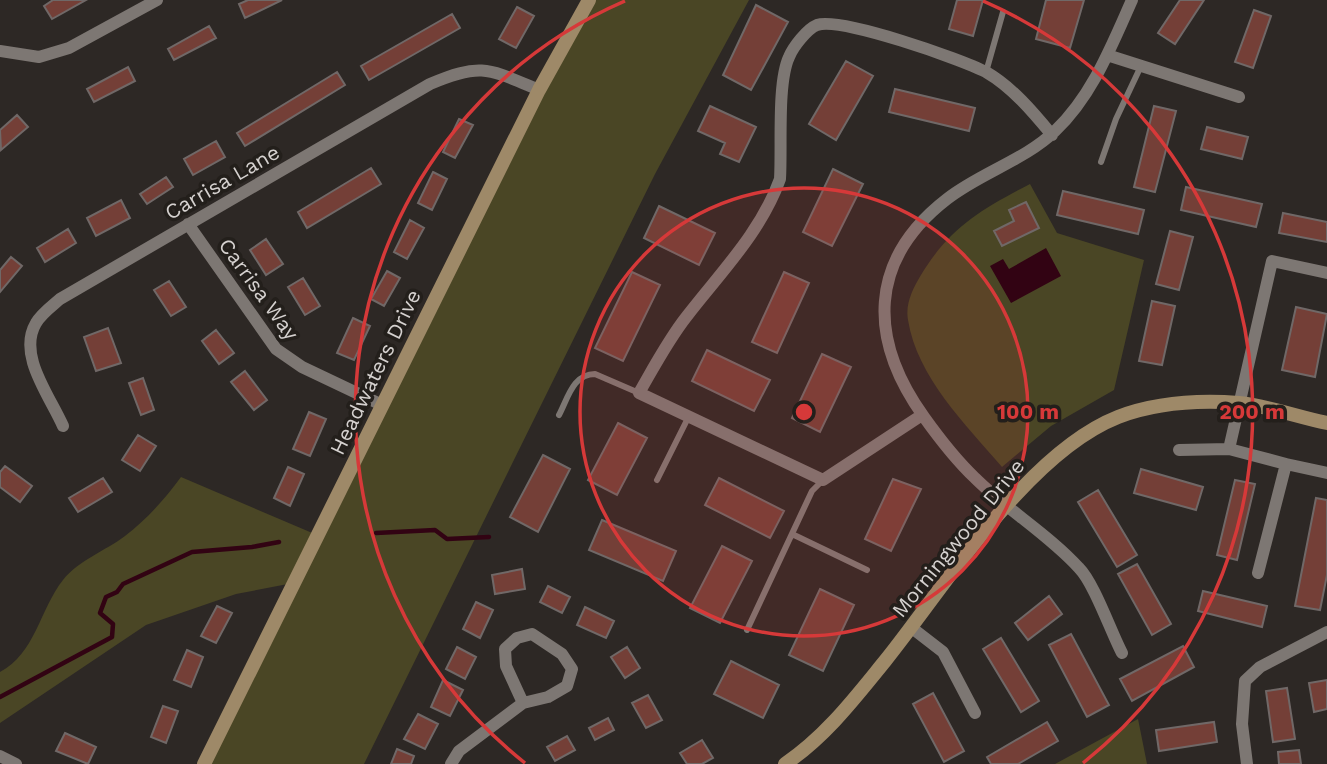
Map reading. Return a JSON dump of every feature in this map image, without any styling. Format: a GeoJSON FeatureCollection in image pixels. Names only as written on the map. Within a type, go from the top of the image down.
{"type":"FeatureCollection","features":[{"type":"Feature","properties":{"kind":"street"},"geometry":{"type":"LineString","coordinates":[[0,51],[38,57],[69,48],[157,0]]}},
{"type":"Feature","properties":{"kind":"street","name":"Headwaters Drive"},"geometry":{"type":"LineString","coordinates":[[204,764],[539,90],[589,0]]}},
{"type":"Feature","properties":{"kind":"street"},"geometry":{"type":"LineString","coordinates":[[1122,653],[1081,570],[975,478],[922,415],[896,366],[883,331],[883,297],[893,264],[920,226],[947,199],[1052,135],[1077,110],[1107,55],[1132,0]]}},
{"type":"Feature","properties":{"kind":"street"},"geometry":{"type":"LineString","coordinates":[[922,415],[822,480],[639,393],[670,338],[735,258],[775,192],[781,165],[782,81],[789,55],[816,26],[831,23],[916,45],[986,72],[1029,107],[1052,135]]}},
{"type":"Feature","properties":{"kind":"street"},"geometry":{"type":"LineString","coordinates":[[1107,55],[1239,97]]}},
{"type":"Feature","properties":{"kind":"street","name":"Carrisa Lane"},"geometry":{"type":"LineString","coordinates":[[63,426],[31,360],[29,339],[36,321],[60,299],[430,84],[463,70],[496,72],[539,90]]}},
{"type":"Feature","properties":{"kind":"street","name":"Carrisa Way"},"geometry":{"type":"LineString","coordinates":[[188,224],[276,349],[302,367],[382,405]]}},
{"type":"Feature","properties":{"kind":"street"},"geometry":{"type":"LineString","coordinates":[[1229,449],[1272,261],[1327,272]]}},
{"type":"Feature","properties":{"kind":"street","name":"Morningwood Drive"},"geometry":{"type":"LineString","coordinates":[[785,764],[834,724],[1007,504],[1051,460],[1082,436],[1117,417],[1159,405],[1240,403],[1327,424]]}},
{"type":"Feature","properties":{"kind":"street"},"geometry":{"type":"LineString","coordinates":[[1179,450],[1229,449],[1327,473]]}},
{"type":"Feature","properties":{"kind":"street"},"geometry":{"type":"LineString","coordinates":[[1258,573],[1286,464]]}},
{"type":"Feature","properties":{"kind":"street"},"geometry":{"type":"LineString","coordinates":[[912,628],[943,652],[975,713]]}},
{"type":"Feature","properties":{"kind":"street"},"geometry":{"type":"LineString","coordinates":[[1247,764],[1242,724],[1245,681],[1261,667],[1327,632]]}},
{"type":"Feature","properties":{"kind":"street"},"geometry":{"type":"LineString","coordinates":[[451,764],[459,751],[523,703],[548,697],[567,686],[572,670],[562,654],[532,634],[517,638],[505,649],[506,666],[523,703]]}},
{"type":"Feature","properties":{"kind":"street"},"geometry":{"type":"LineString","coordinates":[[0,755],[16,764]]}},
{"type":"Feature","properties":{"kind":"lane"},"geometry":{"type":"LineString","coordinates":[[986,72],[1003,12]]}},
{"type":"Feature","properties":{"kind":"lane"},"geometry":{"type":"LineString","coordinates":[[1101,162],[1115,119],[1141,66]]}},
{"type":"Feature","properties":{"kind":"lane"},"geometry":{"type":"LineString","coordinates":[[559,415],[576,382],[587,374],[595,374],[639,393]]}},
{"type":"Feature","properties":{"kind":"lane"},"geometry":{"type":"LineString","coordinates":[[657,480],[688,418]]}},
{"type":"Feature","properties":{"kind":"lane"},"geometry":{"type":"LineString","coordinates":[[747,630],[812,491],[822,480]]}},
{"type":"Feature","properties":{"kind":"lane"},"geometry":{"type":"LineString","coordinates":[[792,534],[867,570]]}},
{"type":"Feature","properties":{"kind":"shaded area"},"geometry":{"type":"Polygon","coordinates":[[[589,0],[749,0],[655,174],[364,764],[204,764],[293,583],[236,594],[146,625],[0,723],[0,672],[12,664],[29,643],[63,580],[92,556],[133,529],[181,477],[317,535],[589,0]]]}},
{"type":"Feature","properties":{"kind":"shaded area"},"geometry":{"type":"Polygon","coordinates":[[[1030,184],[1057,233],[1144,260],[1114,390],[1051,426],[1002,467],[959,417],[932,380],[913,341],[908,308],[921,275],[944,244],[982,211],[1030,184]]]}},
{"type":"Feature","properties":{"kind":"shaded area"},"geometry":{"type":"Polygon","coordinates":[[[1046,248],[1061,276],[1011,303],[990,266],[1003,259],[1009,269],[1046,248]]]}},
{"type":"Feature","properties":{"kind":"shaded area"},"geometry":{"type":"Polygon","coordinates":[[[1138,719],[1147,764],[1055,764],[1138,719]]]}},
{"type":"Feature","properties":{"kind":"building"},"geometry":{"type":"Polygon","coordinates":[[[53,0],[86,0],[52,19],[44,6],[53,0]]]}},
{"type":"Feature","properties":{"kind":"building"},"geometry":{"type":"Polygon","coordinates":[[[248,0],[282,0],[245,18],[239,4],[248,0]]]}},
{"type":"Feature","properties":{"kind":"building"},"geometry":{"type":"Polygon","coordinates":[[[957,0],[983,0],[973,36],[949,29],[957,0]]]}},
{"type":"Feature","properties":{"kind":"building"},"geometry":{"type":"Polygon","coordinates":[[[1046,0],[1084,0],[1070,48],[1036,39],[1046,0]]]}},
{"type":"Feature","properties":{"kind":"building"},"geometry":{"type":"Polygon","coordinates":[[[1180,0],[1204,0],[1175,44],[1158,33],[1180,0]]]}},
{"type":"Feature","properties":{"kind":"building"},"geometry":{"type":"Polygon","coordinates":[[[756,5],[788,22],[751,90],[723,75],[756,5]]]}},
{"type":"Feature","properties":{"kind":"building"},"geometry":{"type":"Polygon","coordinates":[[[517,7],[534,16],[516,48],[499,39],[517,7]]]}},
{"type":"Feature","properties":{"kind":"building"},"geometry":{"type":"Polygon","coordinates":[[[1254,10],[1271,16],[1253,68],[1235,62],[1254,10]]]}},
{"type":"Feature","properties":{"kind":"building"},"geometry":{"type":"Polygon","coordinates":[[[452,14],[460,28],[369,80],[361,66],[452,14]]]}},
{"type":"Feature","properties":{"kind":"building"},"geometry":{"type":"Polygon","coordinates":[[[209,26],[216,38],[174,60],[168,49],[209,26]]]}},
{"type":"Feature","properties":{"kind":"building"},"geometry":{"type":"Polygon","coordinates":[[[846,61],[873,76],[836,140],[809,124],[846,61]]]}},
{"type":"Feature","properties":{"kind":"building"},"geometry":{"type":"Polygon","coordinates":[[[128,67],[135,81],[94,102],[87,89],[128,67]]]}},
{"type":"Feature","properties":{"kind":"building"},"geometry":{"type":"Polygon","coordinates":[[[337,72],[345,85],[245,146],[237,133],[337,72]]]}},
{"type":"Feature","properties":{"kind":"building"},"geometry":{"type":"Polygon","coordinates":[[[895,89],[975,108],[969,131],[889,112],[895,89]]]}},
{"type":"Feature","properties":{"kind":"building"},"geometry":{"type":"Polygon","coordinates":[[[710,106],[756,127],[739,162],[720,154],[725,143],[698,131],[710,106]]]}},
{"type":"Feature","properties":{"kind":"building"},"geometry":{"type":"Polygon","coordinates":[[[1154,106],[1176,111],[1155,192],[1134,187],[1154,106]]]}},
{"type":"Feature","properties":{"kind":"building"},"geometry":{"type":"Polygon","coordinates":[[[17,115],[28,127],[1,150],[0,130],[17,115]]]}},
{"type":"Feature","properties":{"kind":"building"},"geometry":{"type":"Polygon","coordinates":[[[459,119],[473,125],[455,158],[443,152],[459,119]]]}},
{"type":"Feature","properties":{"kind":"building"},"geometry":{"type":"Polygon","coordinates":[[[1207,127],[1248,137],[1242,159],[1201,149],[1207,127]]]}},
{"type":"Feature","properties":{"kind":"building"},"geometry":{"type":"Polygon","coordinates":[[[216,141],[225,157],[193,175],[184,159],[216,141]]]}},
{"type":"Feature","properties":{"kind":"building"},"geometry":{"type":"Polygon","coordinates":[[[371,168],[381,184],[307,228],[298,212],[371,168]]]}},
{"type":"Feature","properties":{"kind":"building"},"geometry":{"type":"Polygon","coordinates":[[[833,169],[863,184],[832,246],[803,232],[833,169]]]}},
{"type":"Feature","properties":{"kind":"building"},"geometry":{"type":"Polygon","coordinates":[[[433,172],[447,179],[432,210],[418,203],[433,172]]]}},
{"type":"Feature","properties":{"kind":"building"},"geometry":{"type":"Polygon","coordinates":[[[166,177],[173,187],[147,204],[140,194],[166,177]]]}},
{"type":"Feature","properties":{"kind":"building"},"geometry":{"type":"Polygon","coordinates":[[[1186,187],[1262,204],[1256,227],[1181,210],[1186,187]]]}},
{"type":"Feature","properties":{"kind":"building"},"geometry":{"type":"Polygon","coordinates":[[[1063,191],[1144,210],[1138,234],[1057,215],[1063,191]]]}},
{"type":"Feature","properties":{"kind":"building"},"geometry":{"type":"Polygon","coordinates":[[[121,200],[130,218],[96,236],[87,218],[121,200]]]}},
{"type":"Feature","properties":{"kind":"building"},"geometry":{"type":"Polygon","coordinates":[[[1026,202],[1039,228],[1002,246],[994,231],[1014,221],[1009,210],[1026,202]]]}},
{"type":"Feature","properties":{"kind":"building"},"geometry":{"type":"Polygon","coordinates":[[[659,206],[715,233],[699,265],[644,238],[659,206]]]}},
{"type":"Feature","properties":{"kind":"building"},"geometry":{"type":"Polygon","coordinates":[[[1283,213],[1327,222],[1327,242],[1279,233],[1283,213]]]}},
{"type":"Feature","properties":{"kind":"building"},"geometry":{"type":"Polygon","coordinates":[[[410,220],[424,228],[407,259],[394,252],[410,220]]]}},
{"type":"Feature","properties":{"kind":"building"},"geometry":{"type":"Polygon","coordinates":[[[68,229],[76,243],[45,262],[37,248],[68,229]]]}},
{"type":"Feature","properties":{"kind":"building"},"geometry":{"type":"Polygon","coordinates":[[[1170,231],[1193,237],[1179,290],[1156,284],[1170,231]]]}},
{"type":"Feature","properties":{"kind":"building"},"geometry":{"type":"Polygon","coordinates":[[[266,239],[283,264],[266,275],[250,250],[266,239]]]}},
{"type":"Feature","properties":{"kind":"building"},"geometry":{"type":"Polygon","coordinates":[[[11,257],[22,266],[0,292],[0,270],[11,257]]]}},
{"type":"Feature","properties":{"kind":"building"},"geometry":{"type":"Polygon","coordinates":[[[387,271],[400,278],[384,306],[371,299],[387,271]]]}},
{"type":"Feature","properties":{"kind":"building"},"geometry":{"type":"Polygon","coordinates":[[[632,272],[660,285],[623,361],[595,348],[632,272]]]}},
{"type":"Feature","properties":{"kind":"building"},"geometry":{"type":"Polygon","coordinates":[[[784,272],[809,283],[777,353],[752,342],[784,272]]]}},
{"type":"Feature","properties":{"kind":"building"},"geometry":{"type":"Polygon","coordinates":[[[303,278],[320,306],[305,315],[288,287],[303,278]]]}},
{"type":"Feature","properties":{"kind":"building"},"geometry":{"type":"Polygon","coordinates":[[[169,281],[186,307],[171,316],[154,290],[169,281]]]}},
{"type":"Feature","properties":{"kind":"building"},"geometry":{"type":"Polygon","coordinates":[[[1152,301],[1175,306],[1162,365],[1139,361],[1152,301]]]}},
{"type":"Feature","properties":{"kind":"building"},"geometry":{"type":"Polygon","coordinates":[[[1296,307],[1327,314],[1315,377],[1282,370],[1296,307]]]}},
{"type":"Feature","properties":{"kind":"building"},"geometry":{"type":"Polygon","coordinates":[[[353,318],[370,326],[354,360],[337,353],[353,318]]]}},
{"type":"Feature","properties":{"kind":"building"},"geometry":{"type":"Polygon","coordinates":[[[108,328],[121,363],[96,371],[84,337],[108,328]]]}},
{"type":"Feature","properties":{"kind":"building"},"geometry":{"type":"Polygon","coordinates":[[[216,330],[234,353],[219,364],[202,341],[216,330]]]}},
{"type":"Feature","properties":{"kind":"building"},"geometry":{"type":"Polygon","coordinates":[[[707,350],[770,380],[754,411],[692,381],[707,350]]]}},
{"type":"Feature","properties":{"kind":"building"},"geometry":{"type":"Polygon","coordinates":[[[822,354],[851,367],[820,432],[792,418],[822,354]]]}},
{"type":"Feature","properties":{"kind":"building"},"geometry":{"type":"Polygon","coordinates":[[[245,371],[267,400],[254,410],[231,382],[245,371]]]}},
{"type":"Feature","properties":{"kind":"building"},"geometry":{"type":"Polygon","coordinates":[[[143,378],[154,410],[141,415],[129,383],[143,378]]]}},
{"type":"Feature","properties":{"kind":"building"},"geometry":{"type":"Polygon","coordinates":[[[309,412],[326,419],[310,456],[293,449],[309,412]]]}},
{"type":"Feature","properties":{"kind":"building"},"geometry":{"type":"Polygon","coordinates":[[[618,423],[647,438],[617,495],[588,480],[618,423]]]}},
{"type":"Feature","properties":{"kind":"building"},"geometry":{"type":"Polygon","coordinates":[[[138,435],[156,446],[140,471],[122,460],[138,435]]]}},
{"type":"Feature","properties":{"kind":"building"},"geometry":{"type":"Polygon","coordinates":[[[543,455],[570,469],[538,532],[510,517],[543,455]]]}},
{"type":"Feature","properties":{"kind":"building"},"geometry":{"type":"Polygon","coordinates":[[[5,466],[32,486],[20,502],[0,487],[0,472],[5,466]]]}},
{"type":"Feature","properties":{"kind":"building"},"geometry":{"type":"Polygon","coordinates":[[[288,467],[304,474],[290,506],[274,498],[288,467]]]}},
{"type":"Feature","properties":{"kind":"building"},"geometry":{"type":"Polygon","coordinates":[[[1141,469],[1203,487],[1196,510],[1134,493],[1141,469]]]}},
{"type":"Feature","properties":{"kind":"building"},"geometry":{"type":"Polygon","coordinates":[[[103,478],[112,492],[78,512],[69,498],[103,478]]]}},
{"type":"Feature","properties":{"kind":"building"},"geometry":{"type":"Polygon","coordinates":[[[719,478],[784,511],[770,538],[705,505],[719,478]]]}},
{"type":"Feature","properties":{"kind":"building"},"geometry":{"type":"Polygon","coordinates":[[[893,479],[921,489],[891,551],[865,539],[893,479]]]}},
{"type":"Feature","properties":{"kind":"building"},"geometry":{"type":"Polygon","coordinates":[[[1235,480],[1255,484],[1237,560],[1217,555],[1235,480]]]}},
{"type":"Feature","properties":{"kind":"building"},"geometry":{"type":"Polygon","coordinates":[[[1098,490],[1137,555],[1117,567],[1078,502],[1098,490]]]}},
{"type":"Feature","properties":{"kind":"building"},"geometry":{"type":"Polygon","coordinates":[[[1316,498],[1327,500],[1327,575],[1320,610],[1295,606],[1316,498]]]}},
{"type":"Feature","properties":{"kind":"building"},"geometry":{"type":"Polygon","coordinates":[[[602,520],[676,551],[663,581],[589,550],[602,520]]]}},
{"type":"Feature","properties":{"kind":"building"},"geometry":{"type":"Polygon","coordinates":[[[722,546],[752,561],[720,623],[690,608],[722,546]]]}},
{"type":"Feature","properties":{"kind":"building"},"geometry":{"type":"Polygon","coordinates":[[[1137,564],[1171,624],[1152,635],[1118,574],[1137,564]]]}},
{"type":"Feature","properties":{"kind":"building"},"geometry":{"type":"Polygon","coordinates":[[[522,569],[525,589],[495,594],[492,575],[522,569]]]}},
{"type":"Feature","properties":{"kind":"building"},"geometry":{"type":"Polygon","coordinates":[[[548,586],[570,597],[562,613],[540,602],[548,586]]]}},
{"type":"Feature","properties":{"kind":"building"},"geometry":{"type":"Polygon","coordinates":[[[820,589],[854,605],[823,671],[789,655],[820,589]]]}},
{"type":"Feature","properties":{"kind":"building"},"geometry":{"type":"Polygon","coordinates":[[[1203,591],[1267,606],[1262,627],[1198,611],[1203,591]]]}},
{"type":"Feature","properties":{"kind":"building"},"geometry":{"type":"Polygon","coordinates":[[[1049,596],[1062,614],[1028,640],[1015,623],[1049,596]]]}},
{"type":"Feature","properties":{"kind":"building"},"geometry":{"type":"Polygon","coordinates":[[[476,602],[493,610],[480,638],[463,629],[476,602]]]}},
{"type":"Feature","properties":{"kind":"building"},"geometry":{"type":"Polygon","coordinates":[[[217,606],[232,613],[216,643],[201,636],[217,606]]]}},
{"type":"Feature","properties":{"kind":"building"},"geometry":{"type":"Polygon","coordinates":[[[585,607],[614,621],[606,638],[577,625],[585,607]]]}},
{"type":"Feature","properties":{"kind":"building"},"geometry":{"type":"Polygon","coordinates":[[[1071,634],[1109,705],[1087,717],[1049,645],[1071,634]]]}},
{"type":"Feature","properties":{"kind":"building"},"geometry":{"type":"Polygon","coordinates":[[[1001,638],[1039,701],[1021,712],[983,649],[1001,638]]]}},
{"type":"Feature","properties":{"kind":"building"},"geometry":{"type":"Polygon","coordinates":[[[1183,646],[1194,667],[1132,701],[1120,679],[1183,646]]]}},
{"type":"Feature","properties":{"kind":"building"},"geometry":{"type":"Polygon","coordinates":[[[457,647],[476,657],[465,679],[446,669],[457,647]]]}},
{"type":"Feature","properties":{"kind":"building"},"geometry":{"type":"Polygon","coordinates":[[[627,647],[640,668],[625,678],[611,657],[627,647]]]}},
{"type":"Feature","properties":{"kind":"building"},"geometry":{"type":"Polygon","coordinates":[[[187,650],[203,657],[191,687],[174,680],[187,650]]]}},
{"type":"Feature","properties":{"kind":"building"},"geometry":{"type":"Polygon","coordinates":[[[731,661],[779,685],[763,718],[714,694],[731,661]]]}},
{"type":"Feature","properties":{"kind":"building"},"geometry":{"type":"Polygon","coordinates":[[[443,680],[463,690],[450,716],[431,707],[443,680]]]}},
{"type":"Feature","properties":{"kind":"building"},"geometry":{"type":"Polygon","coordinates":[[[1327,680],[1327,709],[1314,712],[1309,683],[1327,680]]]}},
{"type":"Feature","properties":{"kind":"building"},"geometry":{"type":"Polygon","coordinates":[[[1287,688],[1295,739],[1273,742],[1266,691],[1287,688]]]}},
{"type":"Feature","properties":{"kind":"building"},"geometry":{"type":"Polygon","coordinates":[[[933,693],[964,751],[944,762],[913,704],[933,693]]]}},
{"type":"Feature","properties":{"kind":"building"},"geometry":{"type":"Polygon","coordinates":[[[648,695],[662,720],[646,728],[632,703],[648,695]]]}},
{"type":"Feature","properties":{"kind":"building"},"geometry":{"type":"Polygon","coordinates":[[[163,706],[178,711],[166,743],[151,737],[163,706]]]}},
{"type":"Feature","properties":{"kind":"building"},"geometry":{"type":"Polygon","coordinates":[[[418,714],[438,724],[425,749],[404,739],[418,714]]]}},
{"type":"Feature","properties":{"kind":"building"},"geometry":{"type":"Polygon","coordinates":[[[608,718],[614,730],[595,740],[589,728],[608,718]]]}},
{"type":"Feature","properties":{"kind":"building"},"geometry":{"type":"Polygon","coordinates":[[[1047,722],[1058,741],[1018,764],[991,764],[987,757],[1047,722]]]}},
{"type":"Feature","properties":{"kind":"building"},"geometry":{"type":"Polygon","coordinates":[[[1214,722],[1217,742],[1159,751],[1156,730],[1214,722]]]}},
{"type":"Feature","properties":{"kind":"building"},"geometry":{"type":"Polygon","coordinates":[[[65,733],[96,747],[88,764],[56,751],[65,733]]]}},
{"type":"Feature","properties":{"kind":"building"},"geometry":{"type":"Polygon","coordinates":[[[567,736],[575,750],[555,761],[547,747],[567,736]]]}},
{"type":"Feature","properties":{"kind":"building"},"geometry":{"type":"Polygon","coordinates":[[[702,740],[713,758],[702,764],[687,764],[680,753],[702,740]]]}},
{"type":"Feature","properties":{"kind":"building"},"geometry":{"type":"Polygon","coordinates":[[[397,749],[414,756],[411,764],[391,764],[397,749]]]}},
{"type":"Feature","properties":{"kind":"building"},"geometry":{"type":"Polygon","coordinates":[[[1299,750],[1301,764],[1279,764],[1278,752],[1299,750]]]}},
{"type":"Feature","properties":{"kind":"waterway"},"geometry":{"type":"LineString","coordinates":[[376,533],[435,530],[447,539],[489,537]]}},
{"type":"Feature","properties":{"kind":"waterway"},"geometry":{"type":"LineString","coordinates":[[0,697],[112,637],[113,624],[100,613],[106,597],[117,592],[123,584],[192,552],[279,542]]}}]}
